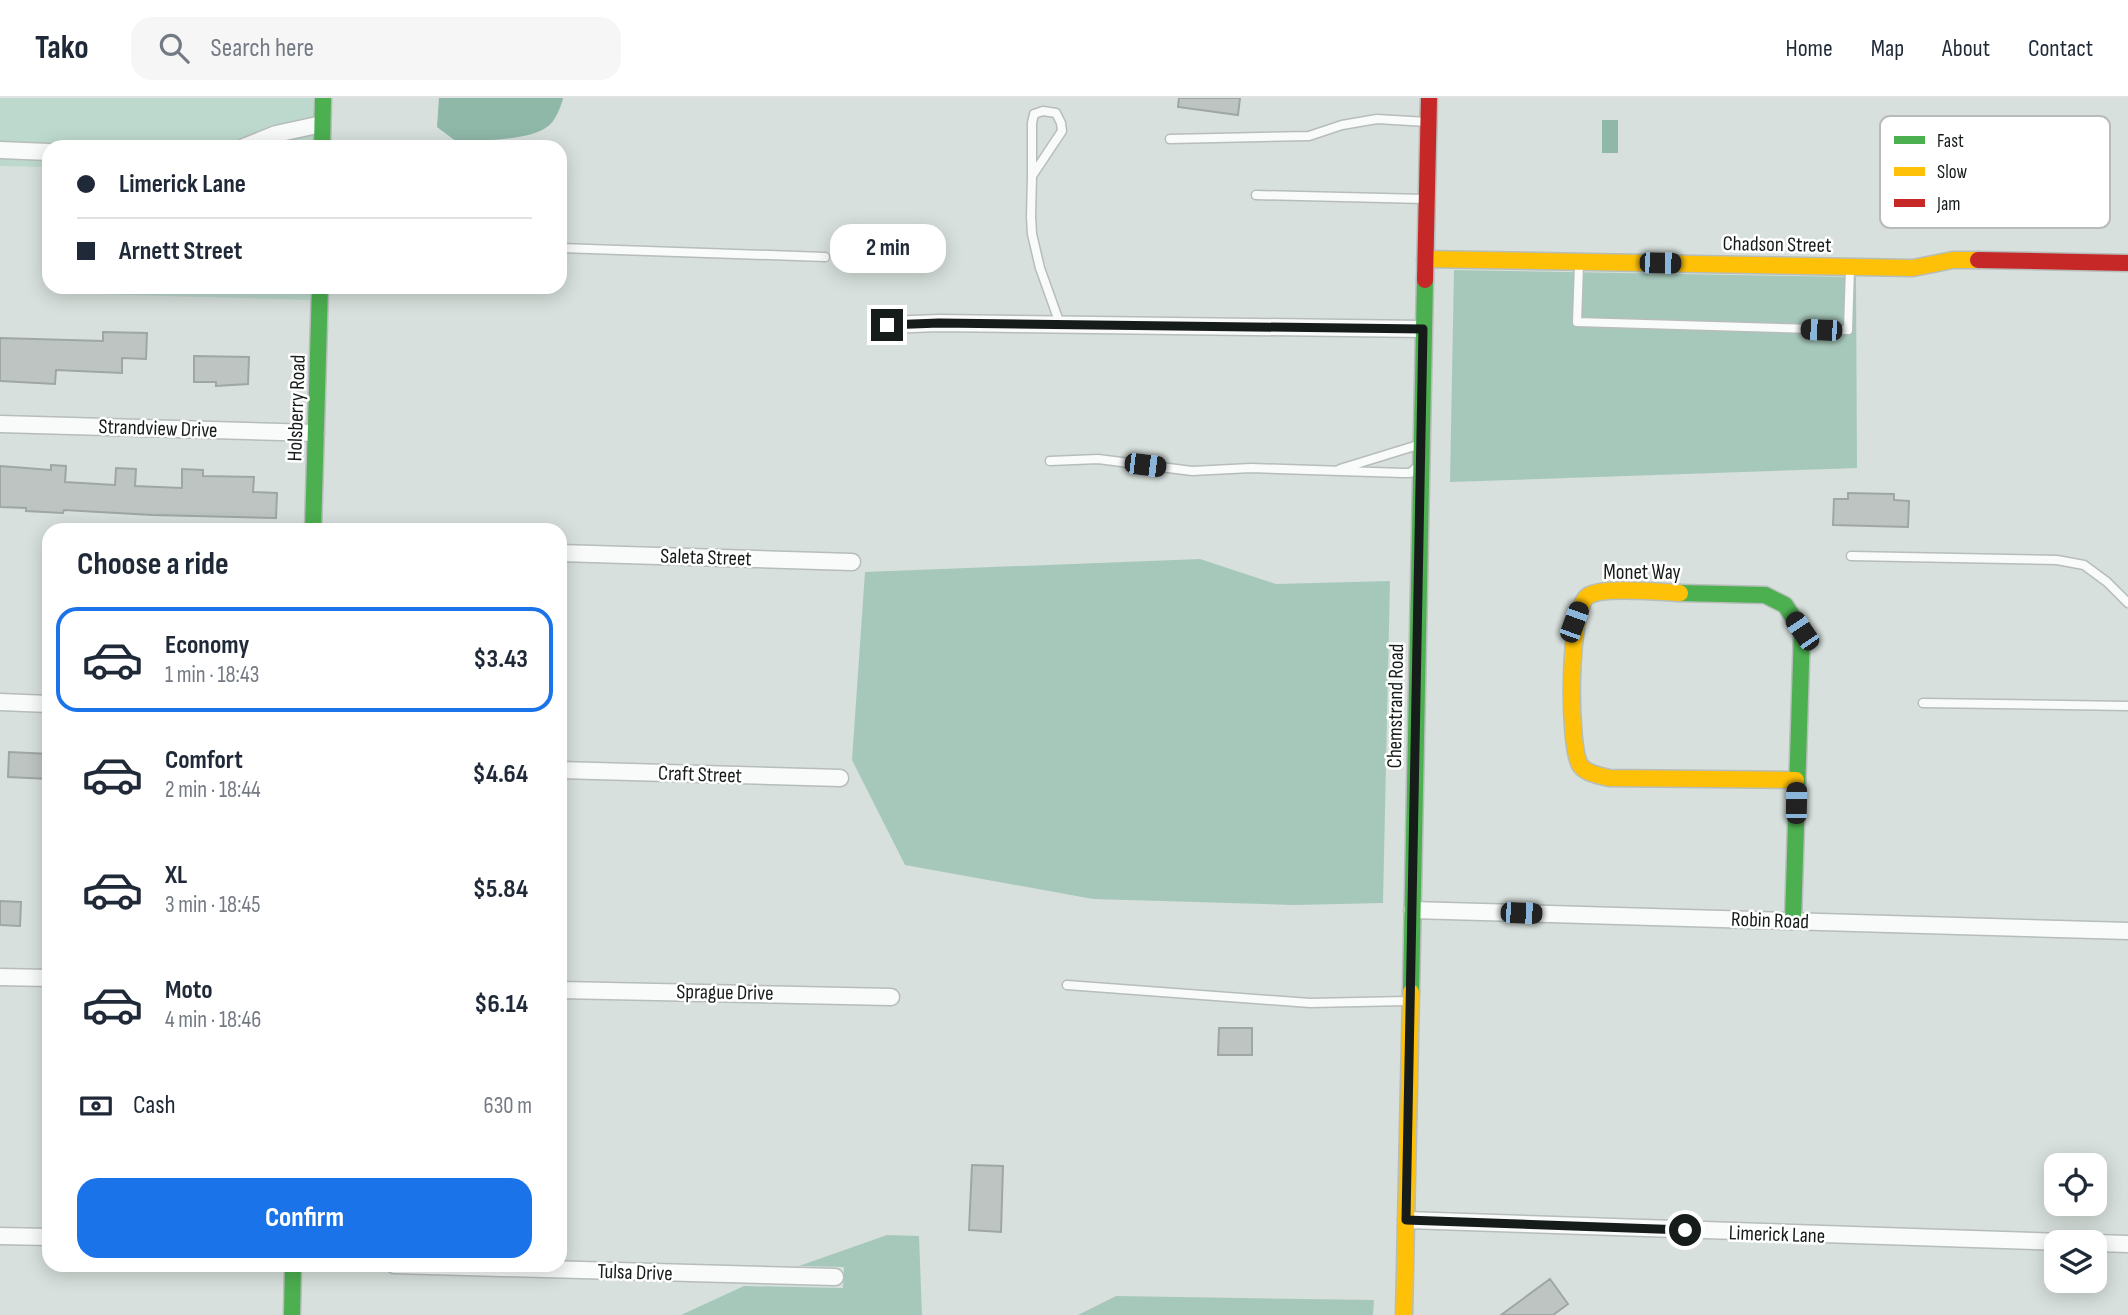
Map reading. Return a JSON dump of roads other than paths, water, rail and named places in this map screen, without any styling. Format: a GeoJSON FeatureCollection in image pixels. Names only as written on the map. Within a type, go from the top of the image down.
{"type":"FeatureCollection","features":[{"type":"Feature","properties":{"kind":"street"},"geometry":{"type":"LineString","coordinates":[[322,140],[323,98]]}},
{"type":"Feature","properties":{"kind":"street","name":"Chemstrand Road"},"geometry":{"type":"LineString","coordinates":[[1404,1315],[1429,98]]}},
{"type":"Feature","properties":{"kind":"street"},"geometry":{"type":"LineString","coordinates":[[261,140],[322,124]]}},
{"type":"Feature","properties":{"kind":"street"},"geometry":{"type":"LineString","coordinates":[[0,150],[42,152]]}},
{"type":"Feature","properties":{"kind":"street","name":"Chadson Street"},"geometry":{"type":"LineString","coordinates":[[1425,259],[1913,268],[1953,260],[2128,263]]}},
{"type":"Feature","properties":{"kind":"street","name":"Holsberry Road"},"geometry":{"type":"LineString","coordinates":[[313,523],[320,294]]}},
{"type":"Feature","properties":{"kind":"street"},"geometry":{"type":"LineString","coordinates":[[887,325],[939,323],[1423,329]]}},
{"type":"Feature","properties":{"kind":"street","name":"Strandview Drive"},"geometry":{"type":"LineString","coordinates":[[0,424],[316,433]]}},
{"type":"Feature","properties":{"kind":"street","name":"Saleta Street"},"geometry":{"type":"LineString","coordinates":[[567,553],[852,562]]}},
{"type":"Feature","properties":{"kind":"street","name":"Monet Way"},"geometry":{"type":"LineString","coordinates":[[1793,921],[1802,631],[1785,605],[1765,595],[1608,590],[1591,593],[1581,601],[1574,622],[1574,747],[1577,764],[1586,771],[1609,778],[1796,780]]}},
{"type":"Feature","properties":{"kind":"street"},"geometry":{"type":"LineString","coordinates":[[0,702],[42,704]]}},
{"type":"Feature","properties":{"kind":"street","name":"Craft Street"},"geometry":{"type":"LineString","coordinates":[[567,770],[839,778]]}},
{"type":"Feature","properties":{"kind":"street","name":"Robin Road"},"geometry":{"type":"LineString","coordinates":[[1412,909],[2128,931]]}},
{"type":"Feature","properties":{"kind":"street"},"geometry":{"type":"LineString","coordinates":[[0,977],[42,978]]}},
{"type":"Feature","properties":{"kind":"street","name":"Sprague Drive"},"geometry":{"type":"LineString","coordinates":[[567,990],[891,997]]}},
{"type":"Feature","properties":{"kind":"street","name":"Limerick Lane"},"geometry":{"type":"LineString","coordinates":[[1406,1220],[2044,1241]]}},
{"type":"Feature","properties":{"kind":"street"},"geometry":{"type":"LineString","coordinates":[[0,1236],[42,1237]]}},
{"type":"Feature","properties":{"kind":"street"},"geometry":{"type":"LineString","coordinates":[[2107,1243],[2128,1244]]}},
{"type":"Feature","properties":{"kind":"street","name":"Tulsa Drive"},"geometry":{"type":"LineString","coordinates":[[567,1270],[835,1277]]}},
{"type":"Feature","properties":{"kind":"street"},"geometry":{"type":"LineString","coordinates":[[292,1315],[293,1272]]}},
{"type":"Feature","properties":{"kind":"lane"},"geometry":{"type":"LineString","coordinates":[[1032,176],[1062,131],[1056,113],[1043,111],[1034,114],[1032,123],[1032,176],[1032,234],[1040,268],[1060,324]]}},
{"type":"Feature","properties":{"kind":"lane"},"geometry":{"type":"LineString","coordinates":[[1170,139],[1309,136],[1342,125],[1377,120],[1428,122]]}},
{"type":"Feature","properties":{"kind":"lane"},"geometry":{"type":"LineString","coordinates":[[1256,195],[1426,199]]}},
{"type":"Feature","properties":{"kind":"lane"},"geometry":{"type":"LineString","coordinates":[[567,248],[825,257]]}},
{"type":"Feature","properties":{"kind":"lane"},"geometry":{"type":"LineString","coordinates":[[1579,262],[1577,322],[1848,330],[1850,266]]}},
{"type":"Feature","properties":{"kind":"lane"},"geometry":{"type":"LineString","coordinates":[[1332,471],[1421,444]]}},
{"type":"Feature","properties":{"kind":"lane"},"geometry":{"type":"LineString","coordinates":[[1050,461],[1098,459],[1192,471],[1251,468],[1410,473],[1421,464]]}},
{"type":"Feature","properties":{"kind":"lane"},"geometry":{"type":"LineString","coordinates":[[1851,556],[2057,560],[2084,565],[2108,582],[2128,603]]}},
{"type":"Feature","properties":{"kind":"lane"},"geometry":{"type":"LineString","coordinates":[[1923,703],[2128,706]]}},
{"type":"Feature","properties":{"kind":"lane"},"geometry":{"type":"LineString","coordinates":[[1067,985],[1310,1003],[1410,1001]]}}]}
